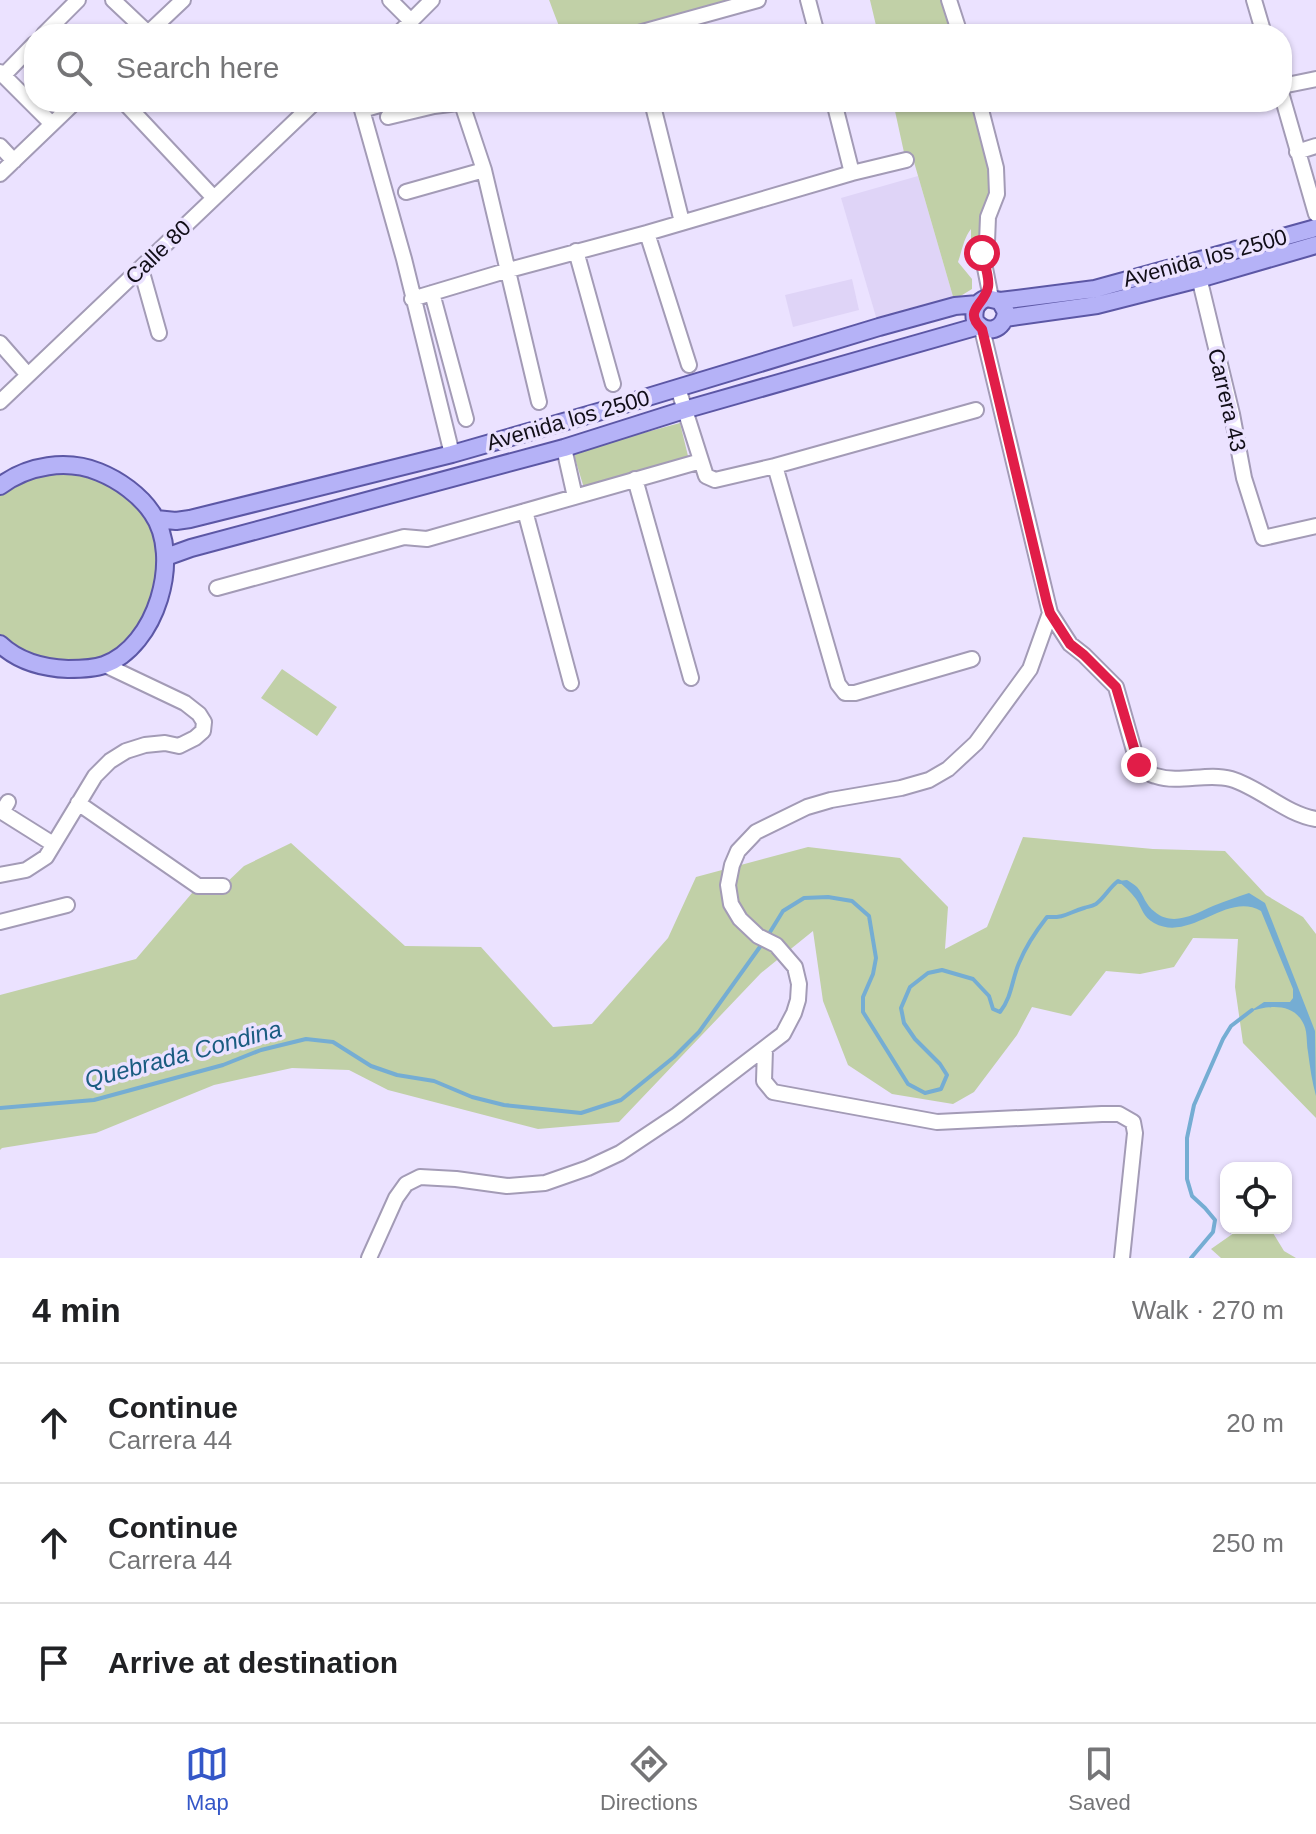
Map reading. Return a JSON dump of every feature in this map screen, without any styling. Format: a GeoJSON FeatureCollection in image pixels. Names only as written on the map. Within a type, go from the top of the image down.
{"type":"FeatureCollection","features":[{"type":"Feature","properties":{"kind":"main road","name":"Avenida los 2500"},"geometry":{"type":"LineString","coordinates":[[156,519],[190,519],[452,454],[955,306],[1095,289],[1316,228]]}},
{"type":"Feature","properties":{"kind":"main road","name":"Avenida los 2500"},"geometry":{"type":"LineString","coordinates":[[991,301],[1097,305],[1316,245]]}},
{"type":"Feature","properties":{"kind":"main road","name":"Avenida los 2500"},"geometry":{"type":"LineString","coordinates":[[166,557],[564,448],[684,410],[980,327],[996,329],[991,301]]}},
{"type":"Feature","properties":{"kind":"main road"},"geometry":{"type":"LineString","coordinates":[[980,327],[974,315],[991,301]]}},
{"type":"Feature","properties":{"kind":"main road"},"geometry":{"type":"LineString","coordinates":[[0,486],[11,477],[44,467],[88,468],[119,482],[144,503],[156,519],[166,557],[155,614],[143,634],[125,653],[105,665],[52,669],[32,663],[0,644]]}},
{"type":"Feature","properties":{"kind":"street"},"geometry":{"type":"LineString","coordinates":[[54,24],[78,0]]}},
{"type":"Feature","properties":{"kind":"street"},"geometry":{"type":"LineString","coordinates":[[113,0],[138,24]]}},
{"type":"Feature","properties":{"kind":"street"},"geometry":{"type":"LineString","coordinates":[[158,24],[183,0]]}},
{"type":"Feature","properties":{"kind":"street"},"geometry":{"type":"LineString","coordinates":[[390,0],[411,21]]}},
{"type":"Feature","properties":{"kind":"street"},"geometry":{"type":"LineString","coordinates":[[408,24],[432,0]]}},
{"type":"Feature","properties":{"kind":"street"},"geometry":{"type":"LineString","coordinates":[[671,24],[758,0]]}},
{"type":"Feature","properties":{"kind":"street"},"geometry":{"type":"LineString","coordinates":[[808,0],[814,24]]}},
{"type":"Feature","properties":{"kind":"street"},"geometry":{"type":"LineString","coordinates":[[949,0],[957,24]]}},
{"type":"Feature","properties":{"kind":"street"},"geometry":{"type":"LineString","coordinates":[[1254,0],[1261,24]]}},
{"type":"Feature","properties":{"kind":"street"},"geometry":{"type":"LineString","coordinates":[[24,53],[2,74],[24,96]]}},
{"type":"Feature","properties":{"kind":"street"},"geometry":{"type":"LineString","coordinates":[[1292,84],[1316,79]]}},
{"type":"Feature","properties":{"kind":"street"},"geometry":{"type":"LineString","coordinates":[[40,112],[52,124]]}},
{"type":"Feature","properties":{"kind":"street"},"geometry":{"type":"LineString","coordinates":[[0,174],[65,112]]}},
{"type":"Feature","properties":{"kind":"street"},"geometry":{"type":"LineString","coordinates":[[133,112],[214,198]]}},
{"type":"Feature","properties":{"kind":"street","name":"Calle 80"},"geometry":{"type":"LineString","coordinates":[[0,402],[304,112]]}},
{"type":"Feature","properties":{"kind":"street"},"geometry":{"type":"LineString","coordinates":[[364,112],[452,454]]}},
{"type":"Feature","properties":{"kind":"street"},"geometry":{"type":"LineString","coordinates":[[465,112],[484,170],[539,402]]}},
{"type":"Feature","properties":{"kind":"street"},"geometry":{"type":"LineString","coordinates":[[654,112],[682,222]]}},
{"type":"Feature","properties":{"kind":"street"},"geometry":{"type":"LineString","coordinates":[[837,112],[852,173]]}},
{"type":"Feature","properties":{"kind":"street"},"geometry":{"type":"LineString","coordinates":[[982,112],[996,168],[997,194],[988,217],[987,242],[982,253],[991,301]]}},
{"type":"Feature","properties":{"kind":"street"},"geometry":{"type":"LineString","coordinates":[[1286,112],[1316,214]]}},
{"type":"Feature","properties":{"kind":"street"},"geometry":{"type":"LineString","coordinates":[[0,146],[14,161]]}},
{"type":"Feature","properties":{"kind":"street"},"geometry":{"type":"LineString","coordinates":[[1297,152],[1316,146]]}},
{"type":"Feature","properties":{"kind":"street"},"geometry":{"type":"LineString","coordinates":[[412,299],[906,160]]}},
{"type":"Feature","properties":{"kind":"street"},"geometry":{"type":"LineString","coordinates":[[406,192],[484,170]]}},
{"type":"Feature","properties":{"kind":"street"},"geometry":{"type":"LineString","coordinates":[[647,233],[689,365]]}},
{"type":"Feature","properties":{"kind":"street"},"geometry":{"type":"LineString","coordinates":[[576,251],[613,384]]}},
{"type":"Feature","properties":{"kind":"street","name":"Carrera 43"},"geometry":{"type":"LineString","coordinates":[[1195,261],[1244,478],[1263,538],[1316,526]]}},
{"type":"Feature","properties":{"kind":"street"},"geometry":{"type":"LineString","coordinates":[[141,269],[159,333]]}},
{"type":"Feature","properties":{"kind":"street"},"geometry":{"type":"LineString","coordinates":[[432,293],[466,419]]}},
{"type":"Feature","properties":{"kind":"street"},"geometry":{"type":"LineString","coordinates":[[980,327],[1050,613],[1070,644],[1116,687],[1139,768],[1157,777],[1228,778],[1245,784],[1296,813],[1316,819]]}},
{"type":"Feature","properties":{"kind":"street"},"geometry":{"type":"LineString","coordinates":[[0,343],[28,375]]}},
{"type":"Feature","properties":{"kind":"street"},"geometry":{"type":"LineString","coordinates":[[678,388],[706,476],[715,480],[976,410]]}},
{"type":"Feature","properties":{"kind":"street"},"geometry":{"type":"LineString","coordinates":[[564,448],[575,497]]}},
{"type":"Feature","properties":{"kind":"street"},"geometry":{"type":"LineString","coordinates":[[217,588],[404,537],[427,539],[701,461]]}},
{"type":"Feature","properties":{"kind":"street"},"geometry":{"type":"LineString","coordinates":[[775,466],[838,684],[845,693],[855,693],[972,659]]}},
{"type":"Feature","properties":{"kind":"street"},"geometry":{"type":"LineString","coordinates":[[635,479],[691,678]]}},
{"type":"Feature","properties":{"kind":"street"},"geometry":{"type":"LineString","coordinates":[[525,511],[571,683]]}},
{"type":"Feature","properties":{"kind":"street"},"geometry":{"type":"LineString","coordinates":[[369,1258],[396,1198],[406,1184],[420,1177],[507,1186],[545,1183],[588,1168],[620,1153],[664,1124],[783,1034],[798,1000],[799,984],[795,967],[776,945],[758,936],[740,919],[731,904],[728,885],[738,851],[756,832],[807,807],[901,788],[929,780],[948,769],[976,743],[1030,669],[1050,613]]}},
{"type":"Feature","properties":{"kind":"street"},"geometry":{"type":"LineString","coordinates":[[0,875],[26,870],[46,857],[95,776],[110,761],[126,751],[145,745],[165,743],[179,746],[203,731],[204,722],[199,714],[185,703],[105,665]]}},
{"type":"Feature","properties":{"kind":"street"},"geometry":{"type":"LineString","coordinates":[[8,802],[2,812],[53,844]]}},
{"type":"Feature","properties":{"kind":"street"},"geometry":{"type":"LineString","coordinates":[[78,803],[198,886],[223,886]]}},
{"type":"Feature","properties":{"kind":"street"},"geometry":{"type":"LineString","coordinates":[[0,922],[67,905]]}},
{"type":"Feature","properties":{"kind":"street"},"geometry":{"type":"LineString","coordinates":[[765,1049],[764,1081],[773,1092],[937,1122],[1102,1114],[1119,1114],[1133,1122],[1135,1133],[1122,1258]]}},
{"type":"Feature","properties":{"kind":"shaded area"},"geometry":{"type":"Polygon","coordinates":[[[918,176],[954,300],[879,327],[841,198],[918,176]]]}},
{"type":"Feature","properties":{"kind":"shaded area"},"geometry":{"type":"Polygon","coordinates":[[[852,279],[859,310],[793,327],[785,295],[852,279]]]}},
{"type":"Feature","properties":{"kind":"green space"},"geometry":{"type":"Polygon","coordinates":[[[549,0],[758,0],[671,24],[558,24],[549,0]]]}},
{"type":"Feature","properties":{"kind":"green space"},"geometry":{"type":"Polygon","coordinates":[[[870,0],[947,0],[953,24],[876,24],[870,0]]]}},
{"type":"Feature","properties":{"kind":"green space"},"geometry":{"type":"Polygon","coordinates":[[[895,112],[975,112],[990,180],[987,204],[980,216],[988,217],[987,242],[971,242],[971,229],[958,262],[972,279],[972,289],[954,300],[914,162],[905,157],[895,112]]]}},
{"type":"Feature","properties":{"kind":"green space"},"geometry":{"type":"Polygon","coordinates":[[[680,423],[688,456],[584,488],[573,452],[680,423]]]}},
{"type":"Feature","properties":{"kind":"green space"},"geometry":{"type":"Polygon","coordinates":[[[88,468],[154,515],[161,591],[125,653],[52,669],[0,644],[0,486],[11,477],[88,468]]]}},
{"type":"Feature","properties":{"kind":"green space"},"geometry":{"type":"Polygon","coordinates":[[[282,669],[337,707],[317,736],[261,698],[282,669]]]}},
{"type":"Feature","properties":{"kind":"green space"},"geometry":{"type":"Polygon","coordinates":[[[1023,837],[1153,849],[1225,851],[1266,895],[1303,917],[1316,934],[1316,1118],[1243,1043],[1235,987],[1238,939],[1193,938],[1174,967],[1140,974],[1106,971],[1071,1016],[1032,1007],[1017,1035],[974,1092],[953,1104],[892,1094],[848,1065],[823,1001],[813,931],[761,973],[619,1122],[538,1129],[388,1090],[349,1070],[292,1068],[214,1085],[96,1133],[0,1150],[0,995],[136,959],[198,886],[223,886],[244,866],[291,843],[405,946],[481,947],[553,1027],[592,1024],[668,938],[696,877],[808,847],[900,858],[948,907],[945,949],[987,927],[1023,837]]]}},
{"type":"Feature","properties":{"kind":"green space"},"geometry":{"type":"Polygon","coordinates":[[[1232,1234],[1274,1234],[1284,1251],[1296,1258],[1221,1258],[1211,1249],[1232,1234]]]}},
{"type":"Feature","properties":{"kind":"water"},"geometry":{"type":"Polygon","coordinates":[[[1127,880],[1137,887],[1152,909],[1169,919],[1191,915],[1249,893],[1265,903],[1315,1031],[1316,1096],[1302,1021],[1285,1008],[1262,1008],[1249,1012],[1264,1002],[1290,1002],[1293,998],[1293,989],[1261,911],[1235,907],[1195,923],[1168,927],[1147,918],[1134,896],[1118,881],[1127,880]]]}},
{"type":"Feature","properties":{"kind":"waterway","name":"Quebrada Condina"},"geometry":{"type":"LineString","coordinates":[[767,937],[783,911],[804,898],[828,897],[852,901],[869,916],[876,958],[863,997],[863,1012],[908,1084],[925,1093],[941,1089],[947,1075],[904,1023],[901,1008],[910,987],[928,973],[942,970],[973,979],[989,996],[993,1009],[1000,1012],[1025,951],[1047,917],[1063,916],[1096,904],[1120,882]]}},
{"type":"Feature","properties":{"kind":"waterway","name":"Quebrada Condina"},"geometry":{"type":"LineString","coordinates":[[0,1108],[94,1100],[306,1039],[333,1042],[371,1066],[397,1075],[434,1081],[472,1097],[504,1105],[581,1113],[621,1100],[674,1057],[699,1032],[762,944]]}},
{"type":"Feature","properties":{"kind":"waterway"},"geometry":{"type":"LineString","coordinates":[[1191,1258],[1213,1232],[1215,1220],[1192,1196],[1187,1179],[1187,1138],[1194,1105],[1223,1039],[1231,1026],[1252,1010]]}},
{"type":"Feature","properties":{"kind":"route"},"geometry":{"type":"LineString","coordinates":[[982,253],[989,285],[975,309],[975,321],[982,329],[1050,613],[1070,644],[1116,687],[1139,765]]}}]}
